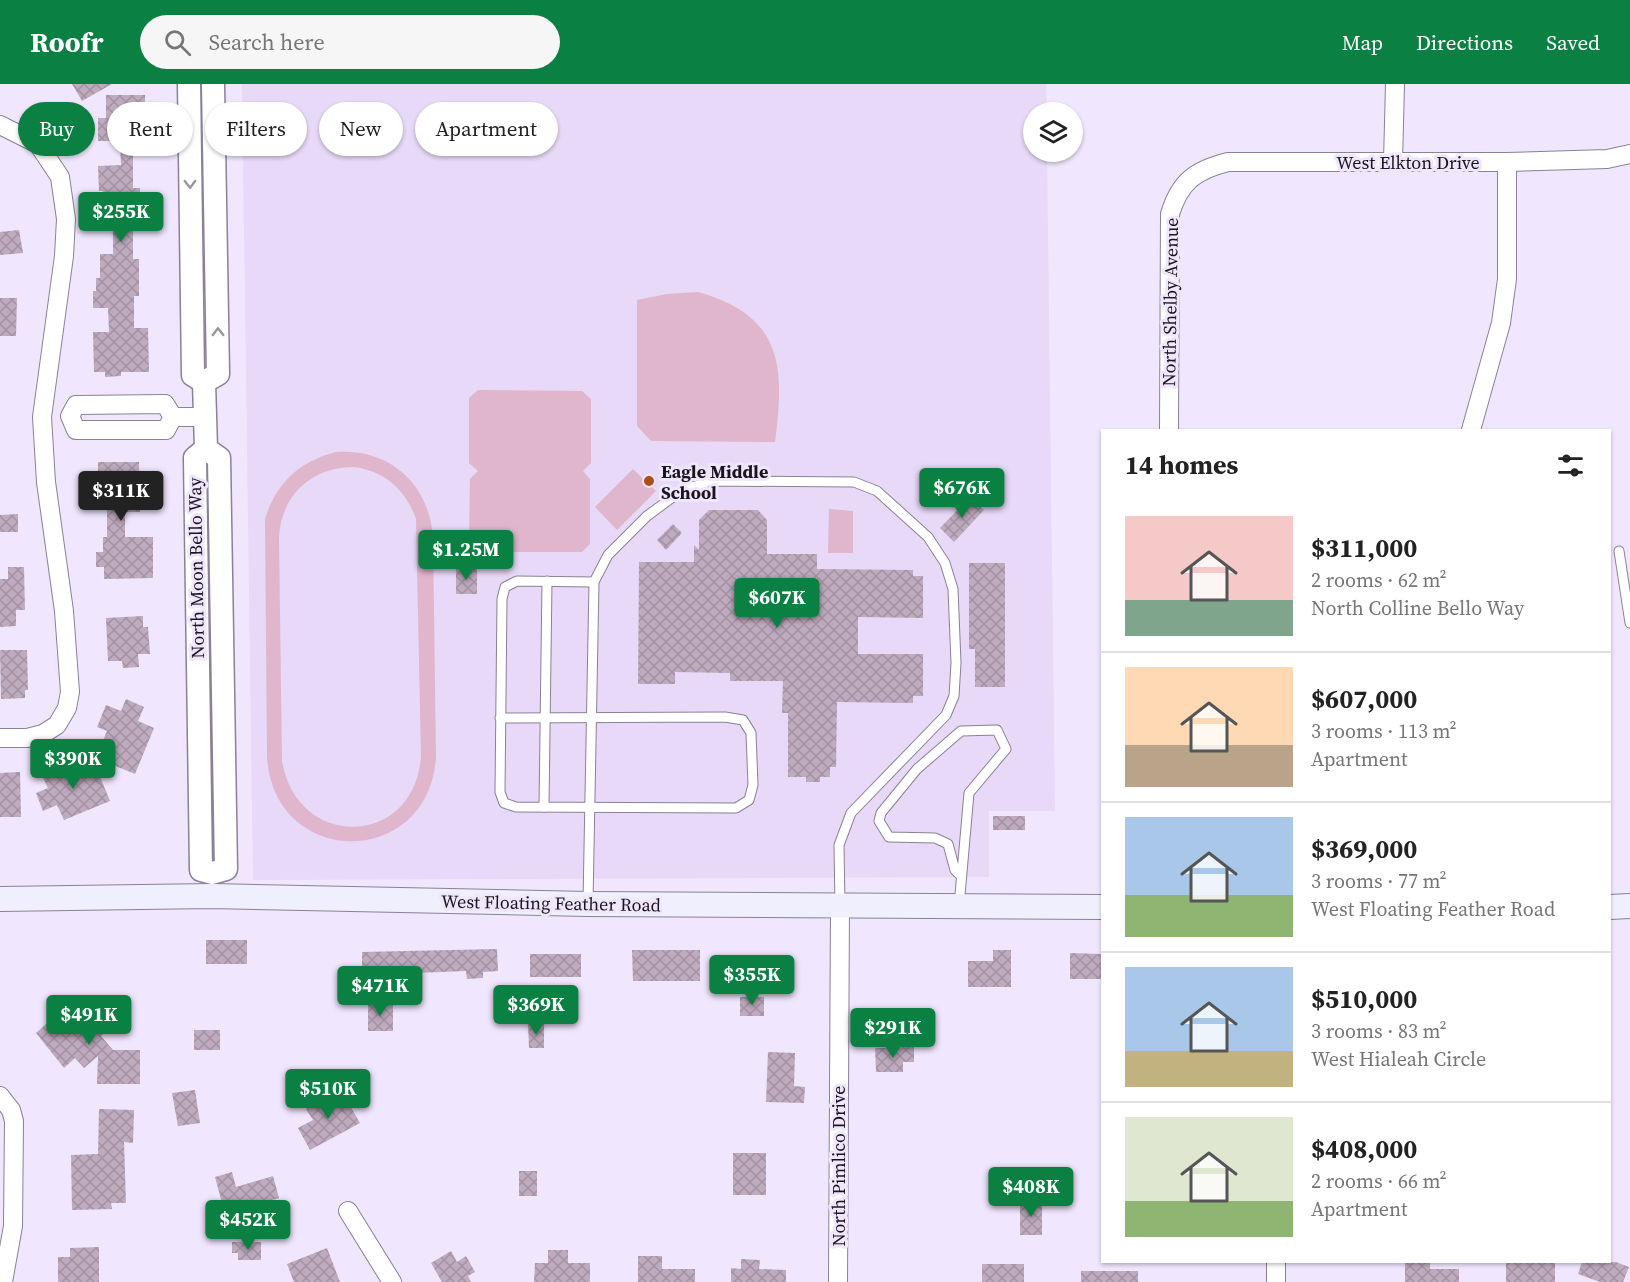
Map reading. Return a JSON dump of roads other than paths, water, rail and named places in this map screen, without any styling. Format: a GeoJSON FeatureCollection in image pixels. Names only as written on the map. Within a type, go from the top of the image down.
{"type":"FeatureCollection","features":[{"type":"Feature","properties":{"kind":"main road","name":"West Floating Feather Road"},"geometry":{"type":"LineString","coordinates":[[0,899],[212,885],[588,904],[1101,906]]}},
{"type":"Feature","properties":{"kind":"main road"},"geometry":{"type":"LineString","coordinates":[[1611,906],[1630,906]]}},
{"type":"Feature","properties":{"kind":"street"},"geometry":{"type":"LineString","coordinates":[[189,84],[193,375],[204,382]]}},
{"type":"Feature","properties":{"kind":"street"},"geometry":{"type":"LineString","coordinates":[[204,382],[218,374],[213,84]]}},
{"type":"Feature","properties":{"kind":"street"},"geometry":{"type":"LineString","coordinates":[[1393,162],[1395,84]]}},
{"type":"Feature","properties":{"kind":"street"},"geometry":{"type":"LineString","coordinates":[[0,125],[38,144],[60,177],[66,219],[64,256],[42,417],[46,482],[64,611],[70,692],[67,708],[57,725],[43,734],[27,738],[0,738]]}},
{"type":"Feature","properties":{"kind":"street","name":"West Elkton Drive"},"geometry":{"type":"LineString","coordinates":[[1190,179],[1208,167],[1228,162],[1507,162],[1607,159],[1630,154]]}},
{"type":"Feature","properties":{"kind":"street"},"geometry":{"type":"LineString","coordinates":[[1471,429],[1501,323],[1507,279],[1507,162]]}},
{"type":"Feature","properties":{"kind":"street","name":"North Shelby Avenue"},"geometry":{"type":"LineString","coordinates":[[1168,429],[1170,214],[1176,194],[1190,179]]}},
{"type":"Feature","properties":{"kind":"street"},"geometry":{"type":"LineString","coordinates":[[173,417],[205,417],[204,382]]}},
{"type":"Feature","properties":{"kind":"street"},"geometry":{"type":"LineString","coordinates":[[70,416],[76,405],[165,404],[173,417]]}},
{"type":"Feature","properties":{"kind":"street"},"geometry":{"type":"LineString","coordinates":[[42,417],[70,416]]}},
{"type":"Feature","properties":{"kind":"street"},"geometry":{"type":"LineString","coordinates":[[70,416],[76,430],[166,430],[173,417]]}},
{"type":"Feature","properties":{"kind":"street","name":"North Moon Bello Way"},"geometry":{"type":"LineString","coordinates":[[205,417],[206,448],[219,458],[226,869],[212,885]]}},
{"type":"Feature","properties":{"kind":"street","name":"North Pimlico Drive"},"geometry":{"type":"LineString","coordinates":[[837,1282],[840,905]]}},
{"type":"Feature","properties":{"kind":"street"},"geometry":{"type":"LineString","coordinates":[[2,1098],[11,1110],[14,1133],[13,1226],[3,1282]]}},
{"type":"Feature","properties":{"kind":"street"},"geometry":{"type":"LineString","coordinates":[[348,1211],[392,1282]]}},
{"type":"Feature","properties":{"kind":"street"},"geometry":{"type":"LineString","coordinates":[[1276,1263],[1276,1282]]}},
{"type":"Feature","properties":{"kind":"lane"},"geometry":{"type":"LineString","coordinates":[[588,904],[594,582],[608,555],[647,516],[681,490],[710,481],[854,482],[877,491],[928,537],[945,562],[953,589],[956,663],[954,696],[946,716],[851,813],[839,845],[840,905]]}},
{"type":"Feature","properties":{"kind":"lane"},"geometry":{"type":"LineString","coordinates":[[1619,551],[1630,624]]}},
{"type":"Feature","properties":{"kind":"lane"},"geometry":{"type":"LineString","coordinates":[[500,718],[725,717],[743,720],[752,733],[753,785],[749,800],[736,808],[516,807],[504,803],[500,792],[500,718],[501,599],[505,587],[517,581],[594,582]]}},
{"type":"Feature","properties":{"kind":"lane"},"geometry":{"type":"LineString","coordinates":[[544,807],[547,582]]}},
{"type":"Feature","properties":{"kind":"lane"},"geometry":{"type":"LineString","coordinates":[[959,906],[969,793],[1006,749],[997,730],[961,731],[917,769],[880,813],[879,821],[889,837],[935,838],[948,844],[955,870],[961,876]]}},
{"type":"Feature","properties":{"kind":"place","name":"Eagle Middle School"},"geometry":{"type":"Point","coordinates":[649,481]}}]}
